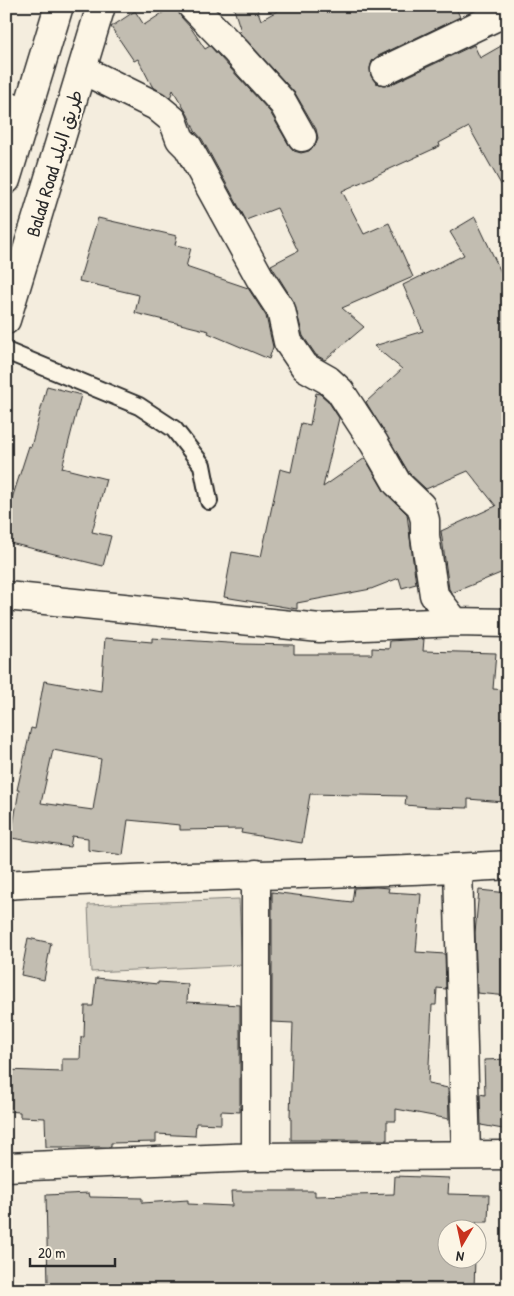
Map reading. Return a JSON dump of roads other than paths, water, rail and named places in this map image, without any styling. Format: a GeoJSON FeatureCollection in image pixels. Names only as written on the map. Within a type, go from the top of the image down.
{"type":"FeatureCollection","features":[{"type":"Feature","properties":{"kind":"main road"},"geometry":{"type":"LineString","coordinates":[[6,180],[16,109],[59,6]]}},
{"type":"Feature","properties":{"kind":"main road","name":"Balad Road طريق البلد"},"geometry":{"type":"LineString","coordinates":[[6,320],[101,6]]}},
{"type":"Feature","properties":{"kind":"main road"},"geometry":{"type":"LineString","coordinates":[[192,6],[283,103],[302,137]]}},
{"type":"Feature","properties":{"kind":"main road"},"geometry":{"type":"LineString","coordinates":[[385,70],[508,10],[505,6]]}},
{"type":"Feature","properties":{"kind":"main road"},"geometry":{"type":"LineString","coordinates":[[82,70],[156,106],[173,120],[180,140],[188,147],[260,278],[281,310],[288,342],[305,367],[328,380],[340,391],[374,443],[397,483],[420,506],[426,520],[425,536],[434,595],[455,622]]}},
{"type":"Feature","properties":{"kind":"main road"},"geometry":{"type":"LineString","coordinates":[[6,596],[320,628],[455,622],[508,623]]}},
{"type":"Feature","properties":{"kind":"main road"},"geometry":{"type":"LineString","coordinates":[[6,885],[508,865]]}},
{"type":"Feature","properties":{"kind":"main road"},"geometry":{"type":"LineString","coordinates":[[458,868],[466,1155]]}},
{"type":"Feature","properties":{"kind":"main road"},"geometry":{"type":"LineString","coordinates":[[256,874],[256,1157]]}},
{"type":"Feature","properties":{"kind":"main road"},"geometry":{"type":"LineString","coordinates":[[6,1167],[256,1157],[508,1155]]}},
{"type":"Feature","properties":{"kind":"lane"},"geometry":{"type":"LineString","coordinates":[[6,351],[139,406],[174,429],[202,464],[209,502]]}}]}
